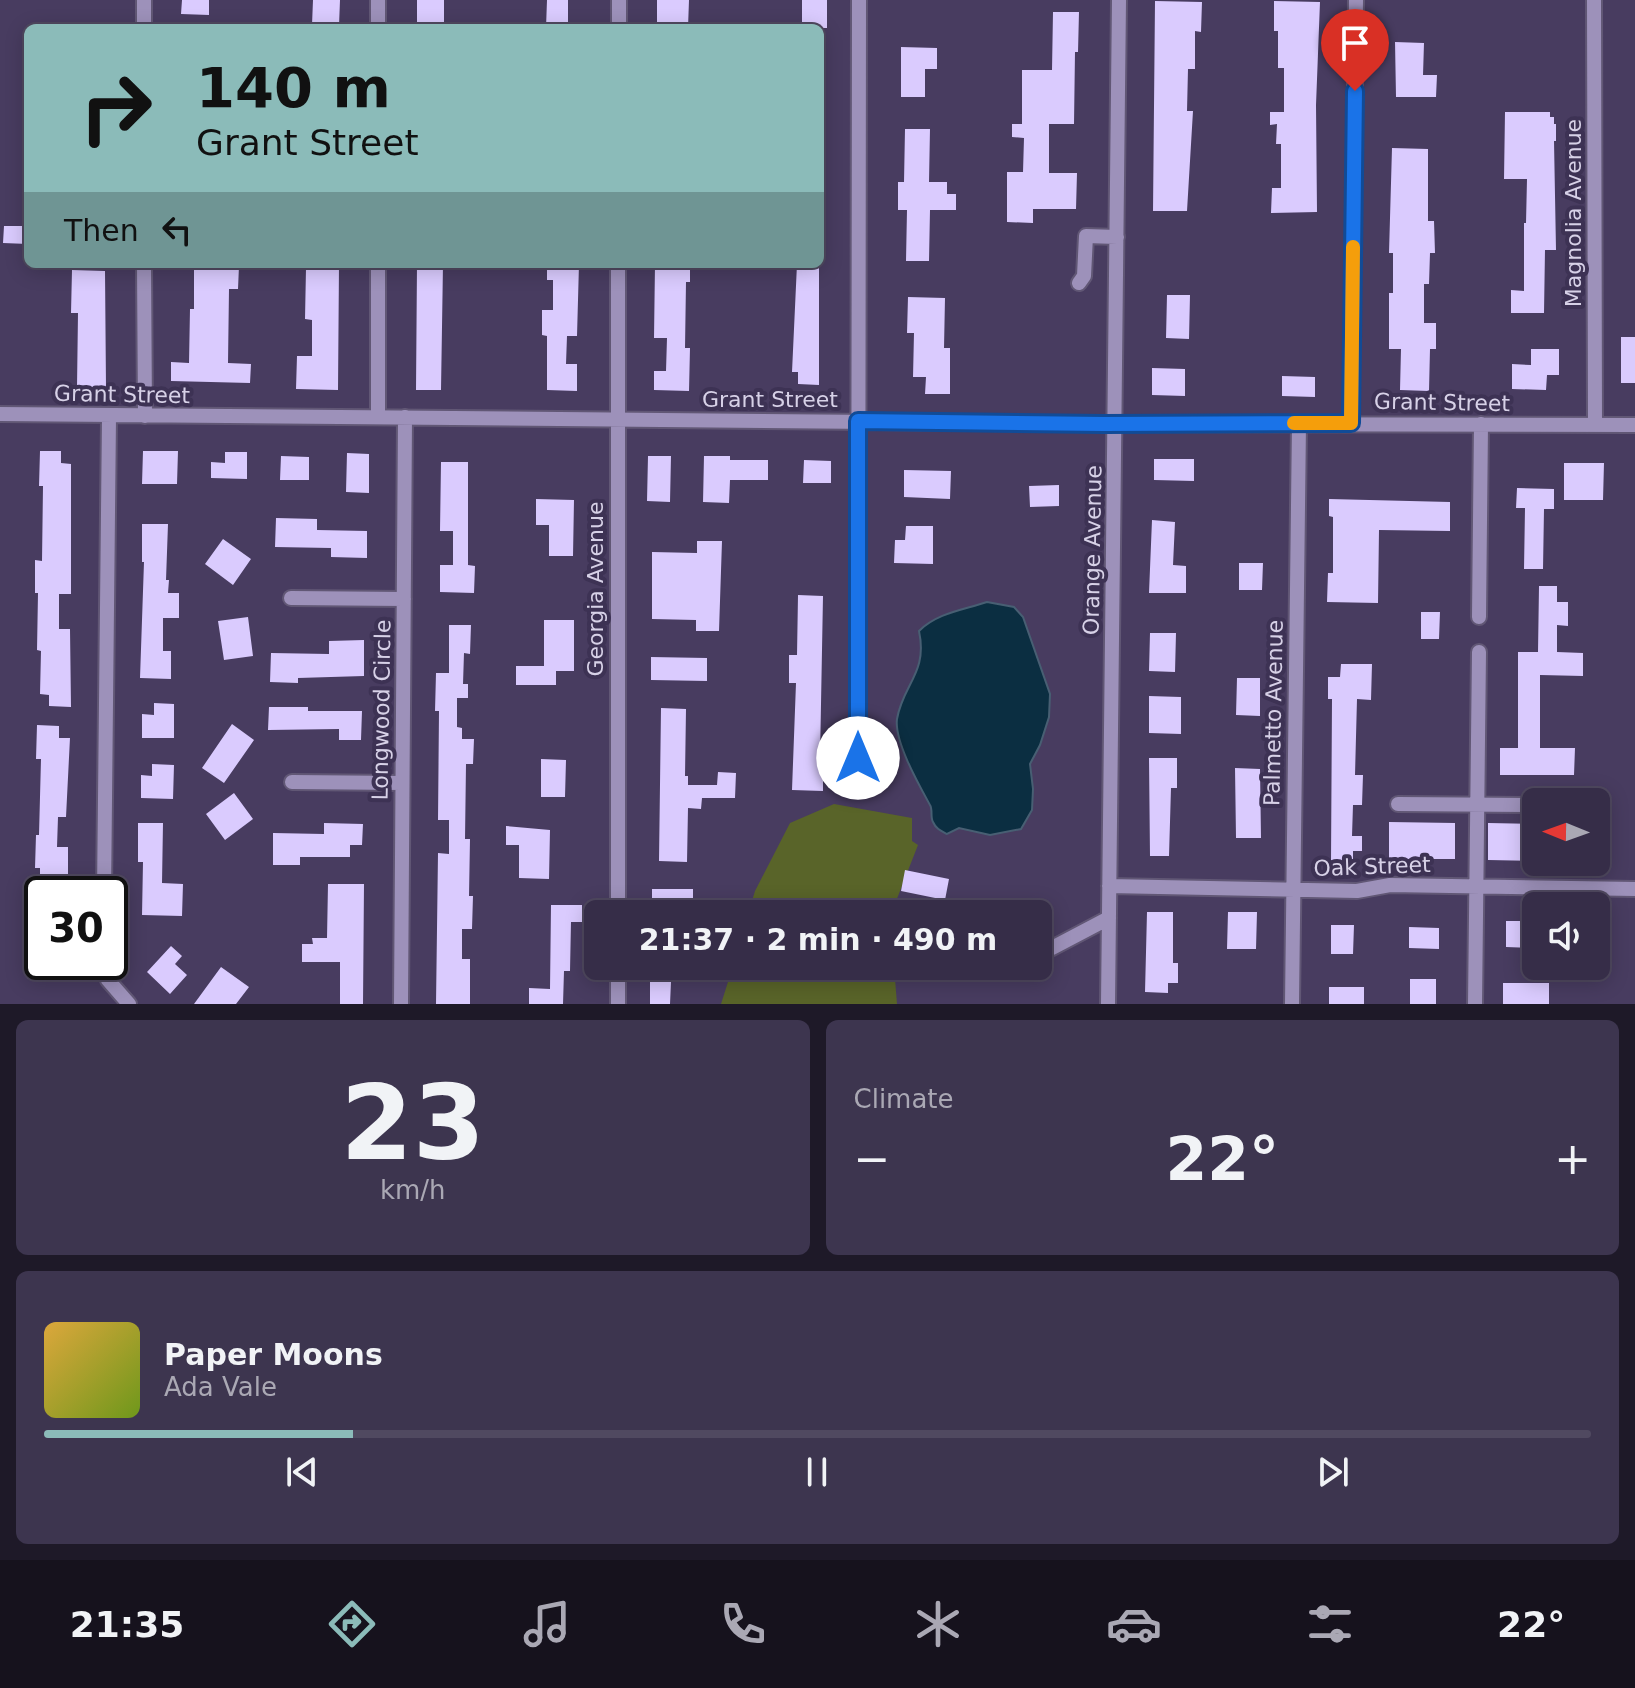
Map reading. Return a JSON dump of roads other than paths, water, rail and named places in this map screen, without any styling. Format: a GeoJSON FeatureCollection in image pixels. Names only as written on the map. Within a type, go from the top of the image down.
{"type":"FeatureCollection","features":[{"type":"Feature","properties":{"kind":"street"},"geometry":{"type":"LineString","coordinates":[[144,0],[144,24]]}},
{"type":"Feature","properties":{"kind":"street"},"geometry":{"type":"LineString","coordinates":[[378,0],[378,24]]}},
{"type":"Feature","properties":{"kind":"street"},"geometry":{"type":"LineString","coordinates":[[619,0],[619,24]]}},
{"type":"Feature","properties":{"kind":"street"},"geometry":{"type":"LineString","coordinates":[[858,758],[859,0]]}},
{"type":"Feature","properties":{"kind":"street","name":"Orange Avenue"},"geometry":{"type":"LineString","coordinates":[[1108,1004],[1119,0]]}},
{"type":"Feature","properties":{"kind":"street"},"geometry":{"type":"LineString","coordinates":[[1351,423],[1356,0]]}},
{"type":"Feature","properties":{"kind":"street","name":"Magnolia Avenue"},"geometry":{"type":"LineString","coordinates":[[1594,0],[1595,425]]}},
{"type":"Feature","properties":{"kind":"street"},"geometry":{"type":"LineString","coordinates":[[1079,283],[1084,276],[1086,236],[1117,237]]}},
{"type":"Feature","properties":{"kind":"street"},"geometry":{"type":"LineString","coordinates":[[144,268],[145,416]]}},
{"type":"Feature","properties":{"kind":"street"},"geometry":{"type":"LineString","coordinates":[[378,268],[378,417]]}},
{"type":"Feature","properties":{"kind":"street","name":"Georgia Avenue"},"geometry":{"type":"LineString","coordinates":[[618,268],[618,900]]}},
{"type":"Feature","properties":{"kind":"street","name":"Grant Street"},"geometry":{"type":"LineString","coordinates":[[0,414],[1116,424],[1635,425]]}},
{"type":"Feature","properties":{"kind":"street"},"geometry":{"type":"LineString","coordinates":[[104,876],[109,417]]}},
{"type":"Feature","properties":{"kind":"street","name":"Longwood Circle"},"geometry":{"type":"LineString","coordinates":[[401,1004],[405,417]]}},
{"type":"Feature","properties":{"kind":"street","name":"Palmetto Avenue"},"geometry":{"type":"LineString","coordinates":[[1292,1004],[1299,423]]}},
{"type":"Feature","properties":{"kind":"street"},"geometry":{"type":"LineString","coordinates":[[1479,617],[1481,424]]}},
{"type":"Feature","properties":{"kind":"street"},"geometry":{"type":"LineString","coordinates":[[291,598],[404,599]]}},
{"type":"Feature","properties":{"kind":"street"},"geometry":{"type":"LineString","coordinates":[[1475,1004],[1479,652]]}},
{"type":"Feature","properties":{"kind":"street"},"geometry":{"type":"LineString","coordinates":[[292,782],[402,783]]}},
{"type":"Feature","properties":{"kind":"street"},"geometry":{"type":"LineString","coordinates":[[1398,804],[1522,805]]}},
{"type":"Feature","properties":{"kind":"street","name":"Oak Street"},"geometry":{"type":"LineString","coordinates":[[1109,886],[1357,891],[1390,885],[1635,889]]}},
{"type":"Feature","properties":{"kind":"street"},"geometry":{"type":"LineString","coordinates":[[1052,948],[1109,918]]}},
{"type":"Feature","properties":{"kind":"street"},"geometry":{"type":"LineString","coordinates":[[108,980],[129,1004]]}},
{"type":"Feature","properties":{"kind":"street"},"geometry":{"type":"LineString","coordinates":[[618,980],[618,1004]]}},
{"type":"Feature","properties":{"kind":"water"},"geometry":{"type":"Polygon","coordinates":[[[987,602],[1014,607],[1023,617],[1050,694],[1049,717],[1030,764],[1032,810],[1021,829],[990,835],[959,828],[947,834],[937,828],[932,820],[931,807],[903,751],[897,719],[918,668],[919,631],[942,616],[987,602]]]}}]}
